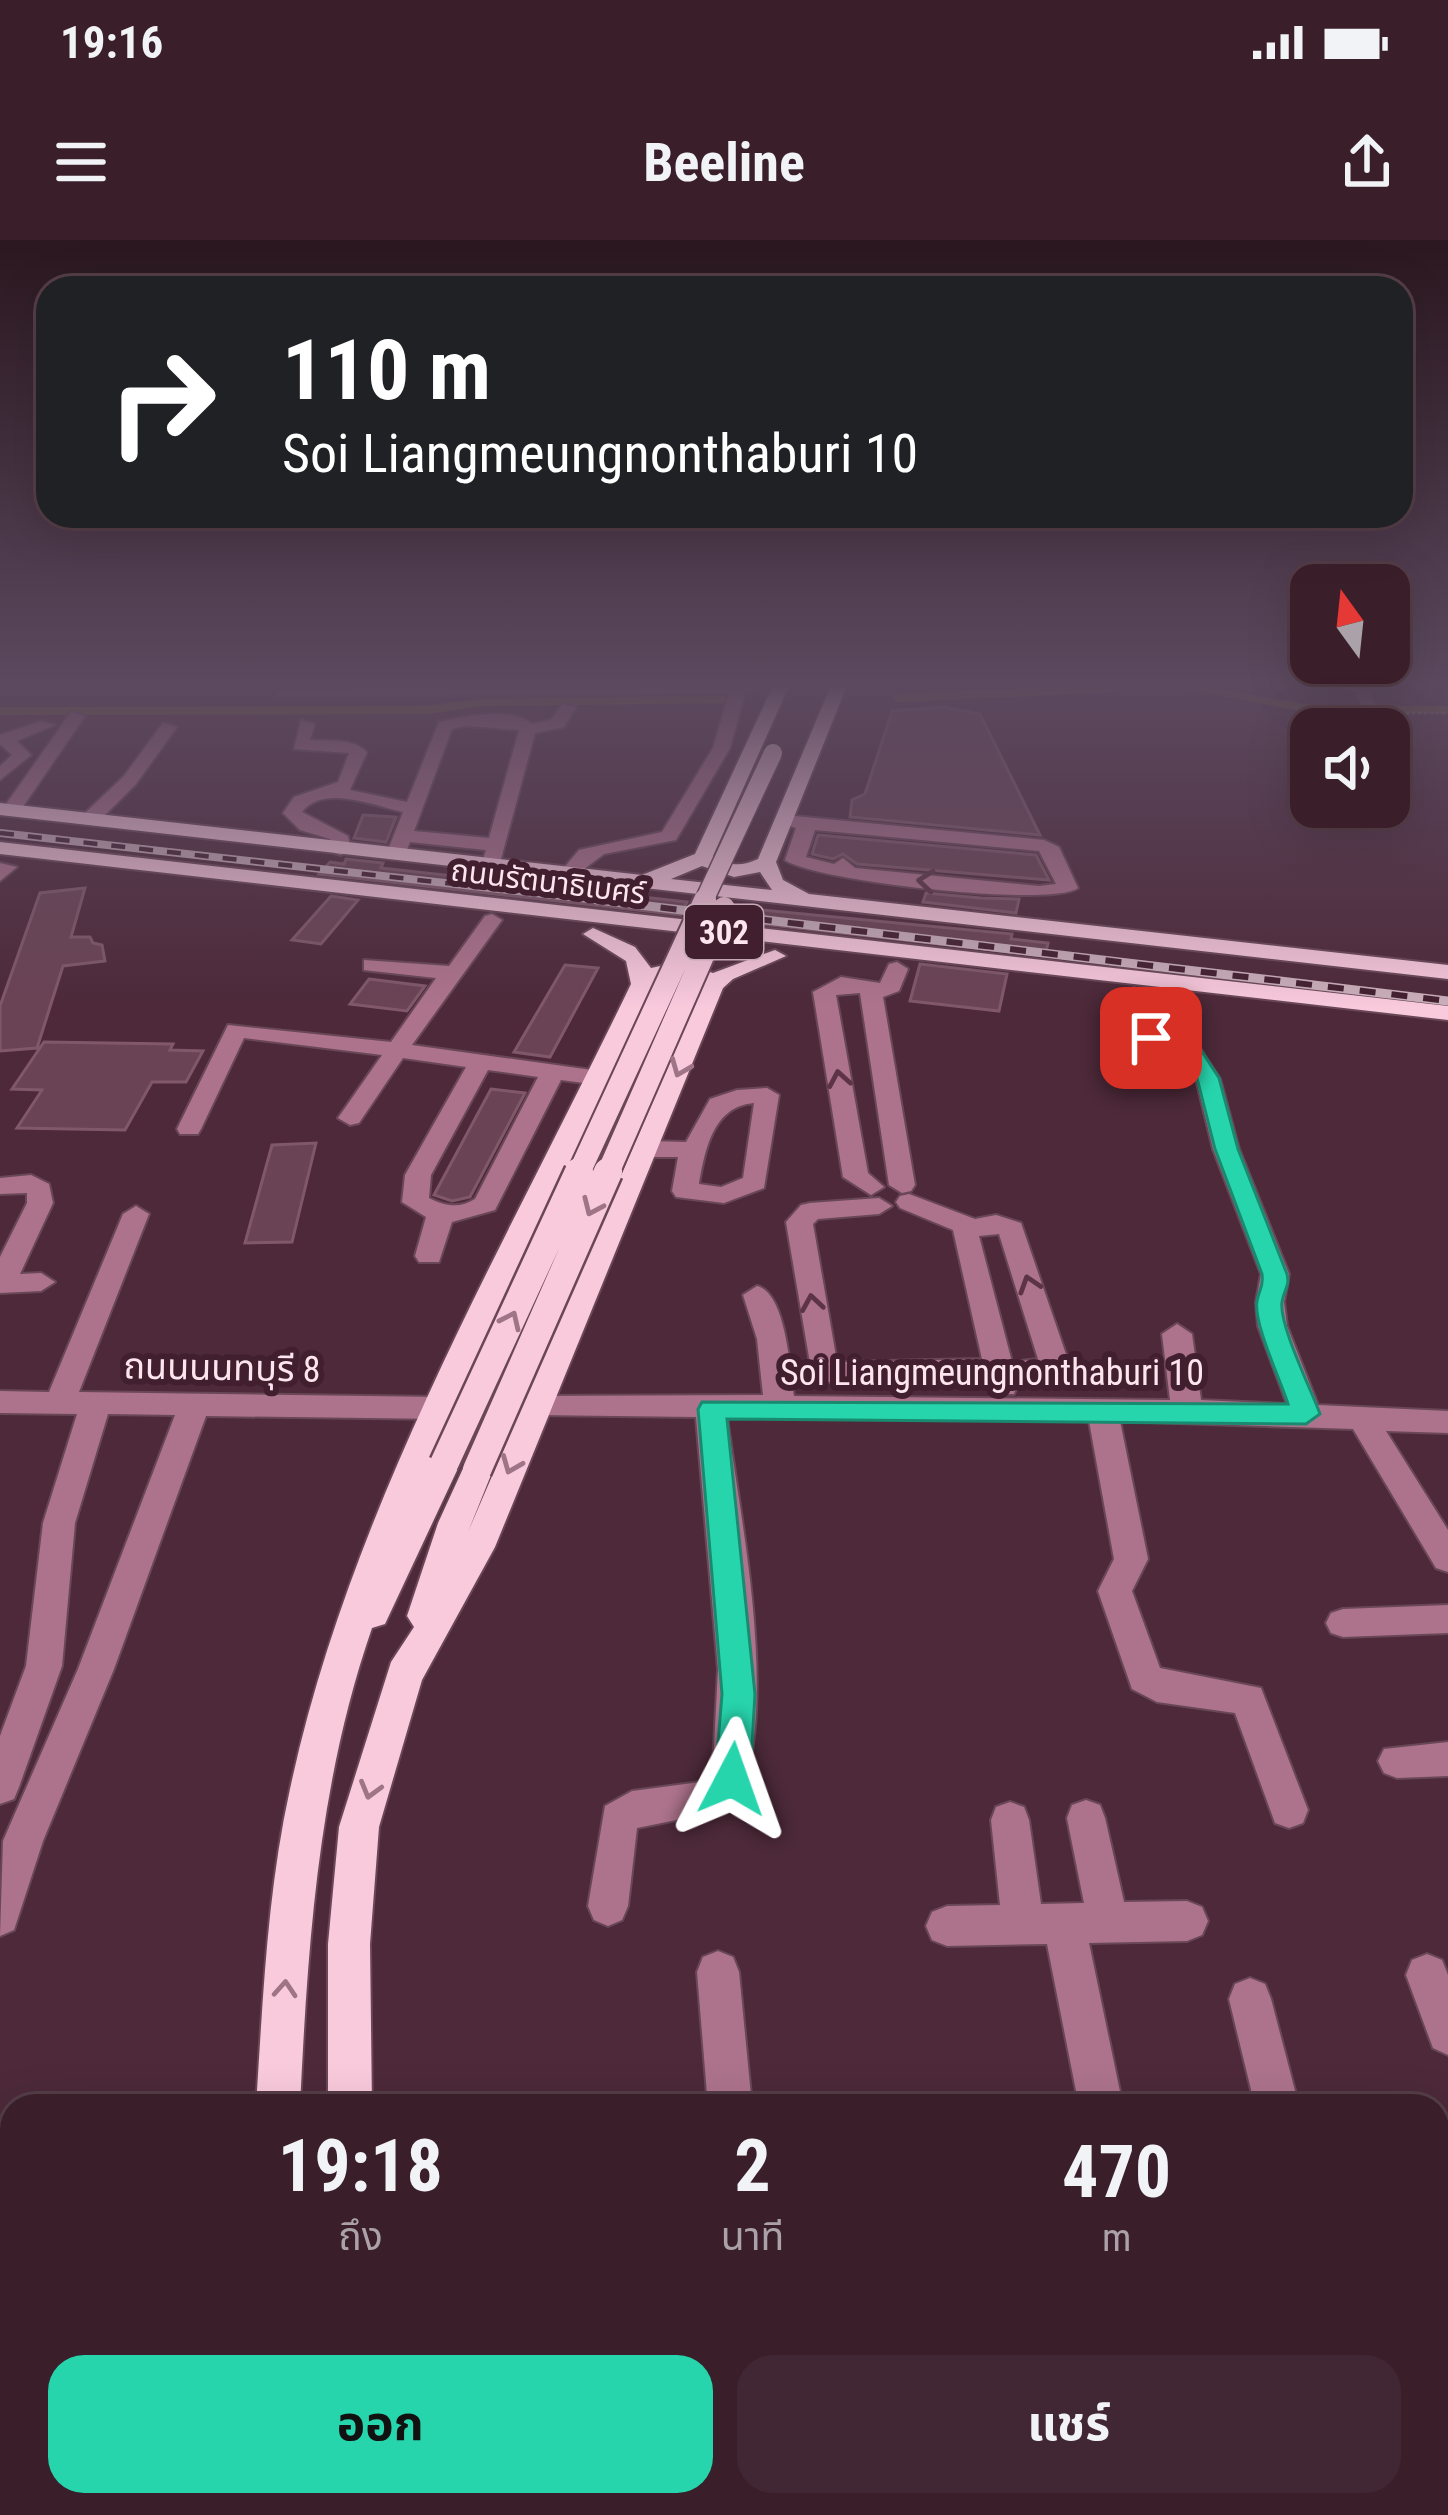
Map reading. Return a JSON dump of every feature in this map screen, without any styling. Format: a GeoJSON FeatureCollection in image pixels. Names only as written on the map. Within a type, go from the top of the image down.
{"type":"FeatureCollection","features":[{"type":"Feature","properties":{"kind":"main road"},"geometry":{"type":"LineString","coordinates":[[609,880],[674,872],[703,858],[732,794]]}},
{"type":"Feature","properties":{"kind":"main road"},"geometry":{"type":"LineString","coordinates":[[334,1689],[461,1467],[764,794]]}},
{"type":"Feature","properties":{"kind":"main road"},"geometry":{"type":"LineString","coordinates":[[703,858],[723,871],[752,871],[766,862],[795,794]]}},
{"type":"Feature","properties":{"kind":"main road","name":"ถนนรัตนาธิเบศร์"},"geometry":{"type":"LineString","coordinates":[[3,815],[341,849],[400,846],[491,866],[1448,972]]}},
{"type":"Feature","properties":{"kind":"main road","name":"ถนนรัตนาธิเบศร์"},"geometry":{"type":"LineString","coordinates":[[3,815],[128,839],[1448,986]]}},
{"type":"Feature","properties":{"kind":"main road"},"geometry":{"type":"LineString","coordinates":[[98,825],[128,839]]}},
{"type":"Feature","properties":{"kind":"main road"},"geometry":{"type":"LineString","coordinates":[[1,862],[56,862],[239,889]]}},
{"type":"Feature","properties":{"kind":"main road","name":"ถนนรัตนาธิเบศร์"},"geometry":{"type":"LineString","coordinates":[[1,862],[775,956],[1448,1029]]}},
{"type":"Feature","properties":{"kind":"main road","name":"ถนนรัตนาธิเบศร์"},"geometry":{"type":"LineString","coordinates":[[1,862],[1448,1012]]}},
{"type":"Feature","properties":{"kind":"main road"},"geometry":{"type":"LineString","coordinates":[[766,862],[774,883],[822,904]]}},
{"type":"Feature","properties":{"kind":"main road"},"geometry":{"type":"LineString","coordinates":[[279,2094],[288,1948],[306,1800],[334,1689],[378,1549],[642,984],[643,968],[637,959],[620,945],[593,934]]}},
{"type":"Feature","properties":{"kind":"main road"},"geometry":{"type":"LineString","coordinates":[[404,1678],[478,1547],[648,1149],[712,986],[725,974],[775,956]]}},
{"type":"Feature","properties":{"kind":"main road"},"geometry":{"type":"LineString","coordinates":[[642,984],[654,973],[672,968],[701,973],[712,986]]}},
{"type":"Feature","properties":{"kind":"main road"},"geometry":{"type":"LineString","coordinates":[[350,2094],[350,1944],[359,1827],[454,1522],[461,1467]]}},
{"type":"Feature","properties":{"kind":"street"},"geometry":{"type":"LineString","coordinates":[[98,825],[120,794]]}},
{"type":"Feature","properties":{"kind":"street"},"geometry":{"type":"LineString","coordinates":[[326,794],[300,801],[292,813],[307,826],[340,836],[341,849]]}},
{"type":"Feature","properties":{"kind":"street"},"geometry":{"type":"LineString","coordinates":[[345,794],[416,808]]}},
{"type":"Feature","properties":{"kind":"street"},"geometry":{"type":"LineString","coordinates":[[421,794],[400,846],[497,845]]}},
{"type":"Feature","properties":{"kind":"street"},"geometry":{"type":"LineString","coordinates":[[491,866],[511,794]]}},
{"type":"Feature","properties":{"kind":"street"},"geometry":{"type":"LineString","coordinates":[[567,875],[574,860],[589,852],[669,836],[694,794]]}},
{"type":"Feature","properties":{"kind":"street"},"geometry":{"type":"LineString","coordinates":[[784,821],[1044,846],[1052,850],[1068,888],[1039,892],[795,860],[807,824]]}},
{"type":"Feature","properties":{"kind":"street"},"geometry":{"type":"LineString","coordinates":[[1032,927],[1039,892]]}},
{"type":"Feature","properties":{"kind":"street"},"geometry":{"type":"LineString","coordinates":[[460,966],[492,920]]}},
{"type":"Feature","properties":{"kind":"street"},"geometry":{"type":"LineString","coordinates":[[350,1118],[451,973],[372,964]]}},
{"type":"Feature","properties":{"kind":"street"},"geometry":{"type":"LineString","coordinates":[[875,1196],[856,1177],[824,992],[841,984],[888,991],[896,969]]}},
{"type":"Feature","properties":{"kind":"street"},"geometry":{"type":"LineString","coordinates":[[870,988],[906,1193]]}},
{"type":"Feature","properties":{"kind":"street"},"geometry":{"type":"LineString","coordinates":[[1134,995],[1153,1040],[1191,1052],[1208,1078],[1226,1149],[1275,1274],[1277,1287],[1269,1302],[1306,1414]]}},
{"type":"Feature","properties":{"kind":"street"},"geometry":{"type":"LineString","coordinates":[[189,1130],[236,1030],[599,1078]]}},
{"type":"Feature","properties":{"kind":"street"},"geometry":{"type":"LineString","coordinates":[[480,1062],[418,1175],[415,1202],[441,1212],[476,1212],[486,1204],[553,1071]]}},
{"type":"Feature","properties":{"kind":"street"},"geometry":{"type":"LineString","coordinates":[[648,1149],[692,1150]]}},
{"type":"Feature","properties":{"kind":"street"},"geometry":{"type":"LineString","coordinates":[[973,1228],[889,1181],[875,1196],[810,1210],[799,1222],[823,1368],[834,1373],[999,1369],[1017,1375],[1041,1373],[1054,1363],[1011,1229],[996,1224],[965,1232],[999,1369],[1004,1411]]}},
{"type":"Feature","properties":{"kind":"street"},"geometry":{"type":"LineString","coordinates":[[0,1186],[32,1184],[40,1190],[40,1203],[1,1284],[41,1282]]}},
{"type":"Feature","properties":{"kind":"street"},"geometry":{"type":"LineString","coordinates":[[429,1256],[441,1212]]}},
{"type":"Feature","properties":{"kind":"street"},"geometry":{"type":"LineString","coordinates":[[0,1787],[44,1666],[78,1402],[136,1214]]}},
{"type":"Feature","properties":{"kind":"street"},"geometry":{"type":"LineString","coordinates":[[757,1295],[772,1339],[780,1409]]}},
{"type":"Feature","properties":{"kind":"street"},"geometry":{"type":"LineString","coordinates":[[1177,1334],[1187,1411]]}},
{"type":"Feature","properties":{"kind":"street","name":"Soi Liangmeungnonthaburi 10"},"geometry":{"type":"LineString","coordinates":[[536,1404],[1187,1411],[1448,1422]]}},
{"type":"Feature","properties":{"kind":"street","name":"ถนนนนทบุรี 8"},"geometry":{"type":"LineString","coordinates":[[1,1405],[442,1408]]}},
{"type":"Feature","properties":{"kind":"street"},"geometry":{"type":"LineString","coordinates":[[0,1916],[23,1841],[96,1669],[194,1406]]}},
{"type":"Feature","properties":{"kind":"street"},"geometry":{"type":"LineString","coordinates":[[608,1906],[619,1819],[632,1809],[722,1796],[732,1779],[739,1694],[712,1409]]}},
{"type":"Feature","properties":{"kind":"street"},"geometry":{"type":"LineString","coordinates":[[1103,1412],[1130,1535],[1131,1559],[1115,1591],[1144,1678],[1156,1686],[1248,1700],[1289,1810]]}},
{"type":"Feature","properties":{"kind":"street"},"geometry":{"type":"LineString","coordinates":[[1362,1418],[1448,1559]]}},
{"type":"Feature","properties":{"kind":"street"},"geometry":{"type":"LineString","coordinates":[[1343,1623],[1448,1618]]}},
{"type":"Feature","properties":{"kind":"street"},"geometry":{"type":"LineString","coordinates":[[1396,1761],[1448,1759]]}},
{"type":"Feature","properties":{"kind":"street"},"geometry":{"type":"LineString","coordinates":[[1086,1818],[1108,1922]]}},
{"type":"Feature","properties":{"kind":"street"},"geometry":{"type":"LineString","coordinates":[[1010,1820],[1097,2094]]}},
{"type":"Feature","properties":{"kind":"street"},"geometry":{"type":"LineString","coordinates":[[947,1926],[1187,1921]]}},
{"type":"Feature","properties":{"kind":"street"},"geometry":{"type":"LineString","coordinates":[[718,1972],[729,2094]]}},
{"type":"Feature","properties":{"kind":"street"},"geometry":{"type":"LineString","coordinates":[[1427,1975],[1448,2032]]}},
{"type":"Feature","properties":{"kind":"street"},"geometry":{"type":"LineString","coordinates":[[1250,1999],[1274,2094]]}},
{"type":"Feature","properties":{"kind":"building"},"geometry":{"type":"Polygon","coordinates":[[[865,794],[1020,794],[1040,835],[850,817],[852,800],[865,794]]]}},
{"type":"Feature","properties":{"kind":"building"},"geometry":{"type":"Polygon","coordinates":[[[363,815],[396,817],[386,842],[354,838],[363,815]]]}},
{"type":"Feature","properties":{"kind":"building"},"geometry":{"type":"Polygon","coordinates":[[[818,835],[1036,855],[1049,880],[857,864],[843,854],[833,859],[812,854],[818,835]]]}},
{"type":"Feature","properties":{"kind":"building"},"geometry":{"type":"Polygon","coordinates":[[[346,859],[383,863],[381,868],[687,902],[681,915],[319,874],[330,862],[344,864],[346,859]]]}},
{"type":"Feature","properties":{"kind":"building"},"geometry":{"type":"Polygon","coordinates":[[[85,888],[71,937],[90,937],[102,945],[105,961],[63,966],[37,1048],[0,1051],[0,1006],[40,893],[85,888]]]}},
{"type":"Feature","properties":{"kind":"building"},"geometry":{"type":"Polygon","coordinates":[[[926,893],[1019,899],[1016,913],[923,902],[926,893]]]}},
{"type":"Feature","properties":{"kind":"building"},"geometry":{"type":"Polygon","coordinates":[[[331,896],[358,900],[321,944],[292,940],[331,896]]]}},
{"type":"Feature","properties":{"kind":"building"},"geometry":{"type":"Polygon","coordinates":[[[740,908],[1012,934],[1011,939],[1048,943],[1045,956],[736,921],[740,908]]]}},
{"type":"Feature","properties":{"kind":"building"},"geometry":{"type":"Polygon","coordinates":[[[920,964],[1007,974],[999,1011],[910,1001],[920,964]]]}},
{"type":"Feature","properties":{"kind":"building"},"geometry":{"type":"Polygon","coordinates":[[[565,965],[598,968],[550,1057],[514,1052],[565,965]]]}},
{"type":"Feature","properties":{"kind":"building"},"geometry":{"type":"Polygon","coordinates":[[[369,979],[425,986],[407,1011],[350,1004],[369,979]]]}},
{"type":"Feature","properties":{"kind":"building"},"geometry":{"type":"Polygon","coordinates":[[[44,1042],[173,1044],[170,1050],[203,1051],[186,1082],[152,1082],[125,1130],[17,1128],[42,1090],[12,1089],[44,1042]]]}},
{"type":"Feature","properties":{"kind":"building"},"geometry":{"type":"Polygon","coordinates":[[[491,1089],[525,1093],[470,1197],[452,1201],[434,1195],[491,1089]]]}},
{"type":"Feature","properties":{"kind":"building"},"geometry":{"type":"Polygon","coordinates":[[[316,1143],[292,1242],[245,1243],[272,1145],[316,1143]]]}},
{"type":"Feature","properties":{"kind":"railway"},"geometry":{"type":"LineString","coordinates":[[0,833],[609,901]]}},
{"type":"Feature","properties":{"kind":"railway"},"geometry":{"type":"LineString","coordinates":[[597,900],[609,901]]}},
{"type":"Feature","properties":{"kind":"railway"},"geometry":{"type":"LineString","coordinates":[[609,901],[623,903]]}},
{"type":"Feature","properties":{"kind":"railway"},"geometry":{"type":"LineString","coordinates":[[609,901],[1448,1001]]}},
{"type":"Feature","properties":{"kind":"route"},"geometry":{"type":"LineString","coordinates":[[732,1779],[739,1694],[712,1409],[1306,1414],[1269,1302],[1277,1287],[1275,1274],[1226,1149],[1208,1078],[1191,1052],[1162,1046],[1151,1038]]}}]}
